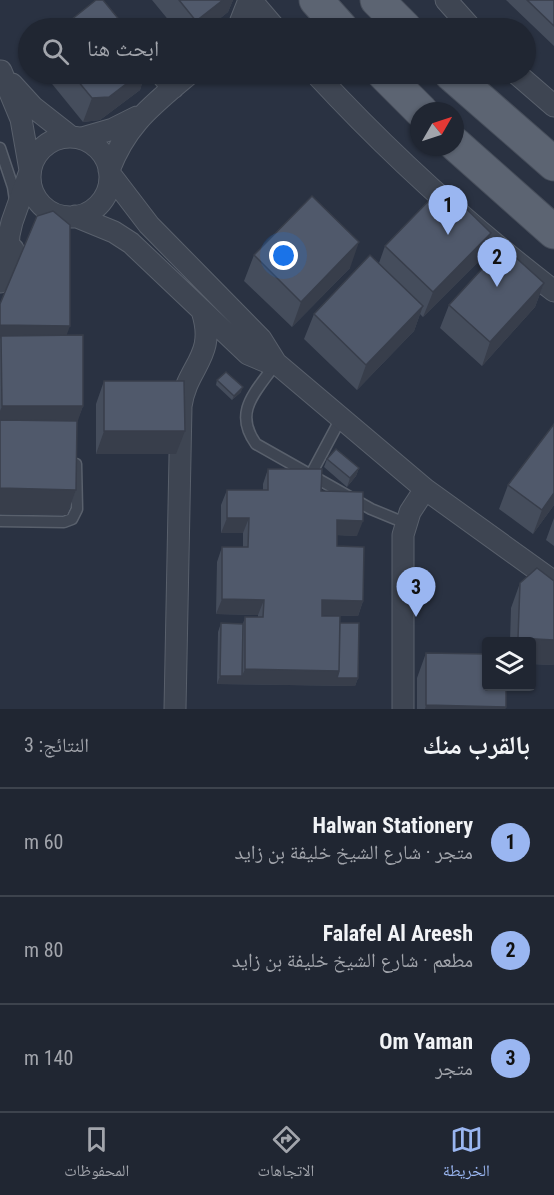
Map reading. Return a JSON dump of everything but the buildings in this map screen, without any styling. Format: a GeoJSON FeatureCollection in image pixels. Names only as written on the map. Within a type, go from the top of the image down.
{"type":"FeatureCollection","features":[{"type":"Feature","properties":{"kind":"main road"},"geometry":{"type":"LineString","coordinates":[[316,0],[332,18]]}},
{"type":"Feature","properties":{"kind":"main road"},"geometry":{"type":"LineString","coordinates":[[377,0],[395,18]]}},
{"type":"Feature","properties":{"kind":"main road"},"geometry":{"type":"LineString","coordinates":[[394,84],[412,102]]}},
{"type":"Feature","properties":{"kind":"main road"},"geometry":{"type":"LineString","coordinates":[[462,84],[554,165]]}},
{"type":"Feature","properties":{"kind":"main road"},"geometry":{"type":"LineString","coordinates":[[464,152],[554,232]]}},
{"type":"Feature","properties":{"kind":"street"},"geometry":{"type":"LineString","coordinates":[[242,18],[250,0],[265,18]]}},
{"type":"Feature","properties":{"kind":"street"},"geometry":{"type":"LineString","coordinates":[[446,0],[462,18]]}},
{"type":"Feature","properties":{"kind":"street"},"geometry":{"type":"LineString","coordinates":[[1,70],[33,107],[76,137],[100,150],[110,172],[149,225],[261,339],[276,363],[425,489],[554,582]]}},
{"type":"Feature","properties":{"kind":"street"},"geometry":{"type":"LineString","coordinates":[[1,70],[21,119],[31,185],[35,197],[52,213],[63,217],[87,213],[97,207],[109,186],[110,172],[123,140],[165,84]]}},
{"type":"Feature","properties":{"kind":"street"},"geometry":{"type":"LineString","coordinates":[[325,84],[421,179],[498,248],[554,291]]}},
{"type":"Feature","properties":{"kind":"street"},"geometry":{"type":"LineString","coordinates":[[529,84],[554,106]]}},
{"type":"Feature","properties":{"kind":"street"},"geometry":{"type":"LineString","coordinates":[[4,272],[4,236],[40,150],[48,142],[59,138],[114,129],[143,114]]}},
{"type":"Feature","properties":{"kind":"street"},"geometry":{"type":"LineString","coordinates":[[4,272],[23,223],[31,213],[43,206]]}},
{"type":"Feature","properties":{"kind":"street"},"geometry":{"type":"LineString","coordinates":[[75,216],[114,232],[131,243],[241,348],[257,359],[276,363]]}},
{"type":"Feature","properties":{"kind":"street"},"geometry":{"type":"LineString","coordinates":[[175,709],[181,406],[187,383],[200,363],[208,338],[207,324],[202,311]]}},
{"type":"Feature","properties":{"kind":"street"},"geometry":{"type":"LineString","coordinates":[[200,363],[219,351],[241,348]]}},
{"type":"Feature","properties":{"kind":"street"},"geometry":{"type":"LineString","coordinates":[[402,709],[402,550],[405,524],[425,489]]}},
{"type":"Feature","properties":{"kind":"lane"},"geometry":{"type":"LineString","coordinates":[[0,148],[13,188],[16,209]]}},
{"type":"Feature","properties":{"kind":"lane"},"geometry":{"type":"LineString","coordinates":[[276,363],[246,408],[245,421],[249,434],[256,444],[371,509],[405,524]]}},
{"type":"Feature","properties":{"kind":"lane"},"geometry":{"type":"LineString","coordinates":[[310,476],[341,418]]}},
{"type":"Feature","properties":{"kind":"lane"},"geometry":{"type":"LineString","coordinates":[[0,521],[64,522],[72,519],[77,509],[76,449]]}},
{"type":"Feature","properties":{"kind":"place","name":"Halwan Stationery"},"geometry":{"type":"Point","coordinates":[448,235]}},
{"type":"Feature","properties":{"kind":"place","name":"Falafel Al Areesh"},"geometry":{"type":"Point","coordinates":[497,287]}},
{"type":"Feature","properties":{"kind":"place","name":"Om Yaman"},"geometry":{"type":"Point","coordinates":[416,617]}}]}
